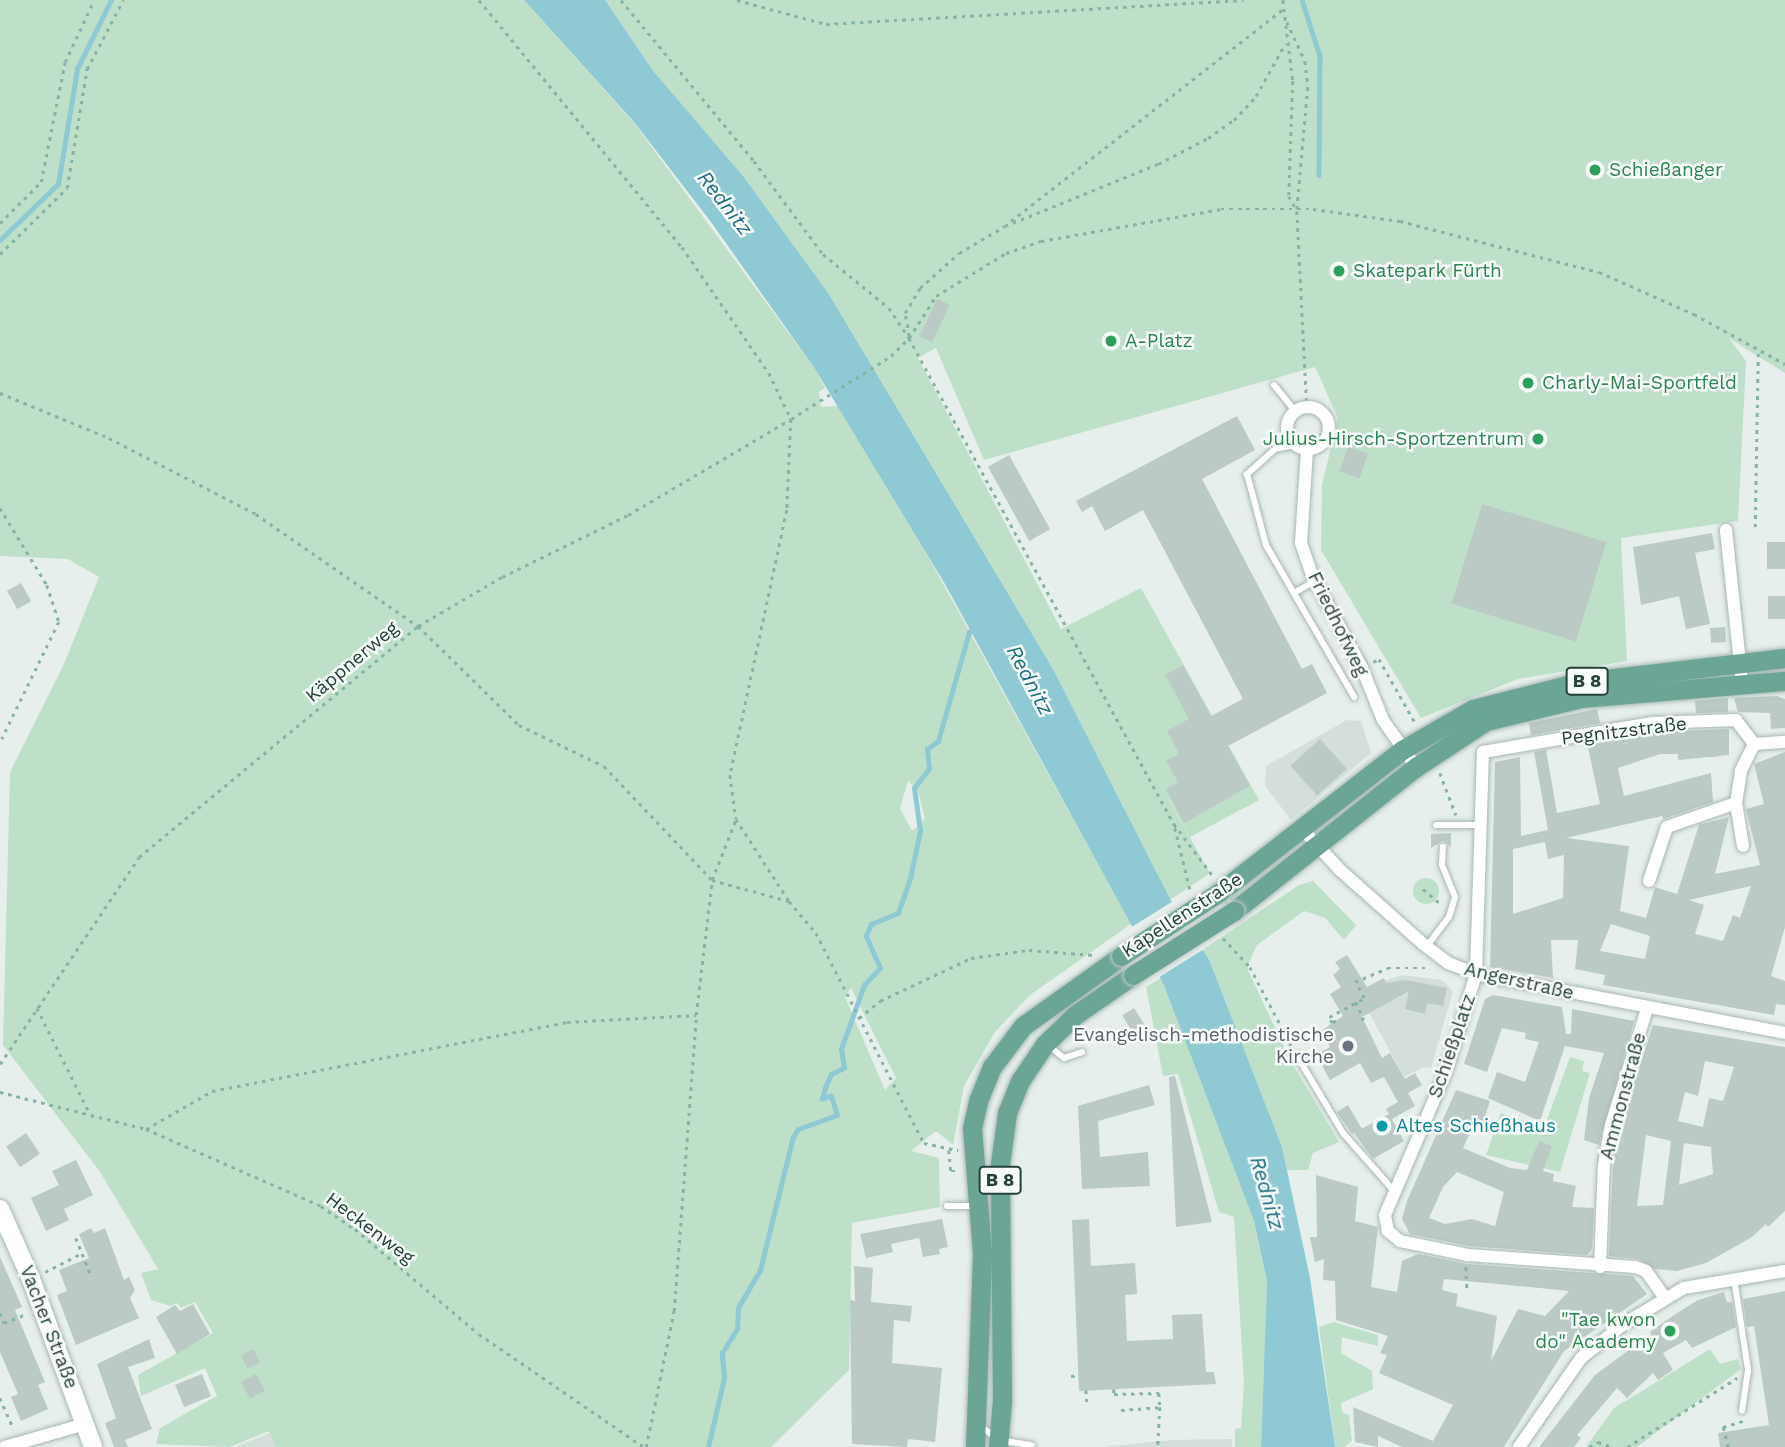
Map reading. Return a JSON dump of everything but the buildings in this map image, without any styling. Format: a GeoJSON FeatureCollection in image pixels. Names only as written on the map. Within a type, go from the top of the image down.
{"type":"FeatureCollection","features":[{"type":"Feature","properties":{"kind":"main road","name":"Kapellenstraße"},"geometry":{"type":"LineString","coordinates":[[975,1447],[982,1298],[972,1150],[978,1101],[1001,1052],[1035,1014],[1121,956],[1218,885],[1303,830],[1402,750],[1467,712],[1536,690],[1785,658]]}},
{"type":"Feature","properties":{"kind":"main road","name":"Kapellenstraße"},"geometry":{"type":"LineString","coordinates":[[998,1443],[1001,1142],[1012,1098],[1045,1044],[1075,1015],[1234,911],[1319,847],[1416,767],[1471,729],[1514,712],[1581,698],[1785,681]]}},
{"type":"Feature","properties":{"kind":"street"},"geometry":{"type":"LineString","coordinates":[[1301,409],[1321,411],[1329,428],[1320,446],[1301,447]]}},
{"type":"Feature","properties":{"kind":"street","name":"Friedhofweg"},"geometry":{"type":"LineString","coordinates":[[1301,409],[1287,428],[1301,447],[1301,543],[1315,581],[1362,668],[1382,719],[1416,767]]}},
{"type":"Feature","properties":{"kind":"street"},"geometry":{"type":"LineString","coordinates":[[1726,530],[1742,683]]}},
{"type":"Feature","properties":{"kind":"street","name":"Pegnitzstraße"},"geometry":{"type":"LineString","coordinates":[[1483,752],[1653,723],[1735,720],[1754,744]]}},
{"type":"Feature","properties":{"kind":"street"},"geometry":{"type":"LineString","coordinates":[[1743,846],[1736,803],[1741,770],[1754,744],[1785,742]]}},
{"type":"Feature","properties":{"kind":"street","name":"Schießplatz"},"geometry":{"type":"LineString","coordinates":[[1468,1255],[1400,1241],[1388,1231],[1385,1215],[1446,1072],[1476,975],[1483,752]]}},
{"type":"Feature","properties":{"kind":"street"},"geometry":{"type":"LineString","coordinates":[[1649,881],[1667,827],[1736,803]]}},
{"type":"Feature","properties":{"kind":"street","name":"Angerstraße"},"geometry":{"type":"LineString","coordinates":[[1303,830],[1427,947],[1448,963],[1476,975],[1785,1033]]}},
{"type":"Feature","properties":{"kind":"street","name":"Ammonstraße"},"geometry":{"type":"LineString","coordinates":[[1600,1267],[1606,1151],[1647,1009]]}},
{"type":"Feature","properties":{"kind":"street","name":"Vacher Straße"},"geometry":{"type":"LineString","coordinates":[[0,1209],[32,1279],[93,1447]]}},
{"type":"Feature","properties":{"kind":"street"},"geometry":{"type":"LineString","coordinates":[[1468,1255],[1600,1267],[1634,1267],[1646,1271],[1665,1298]]}},
{"type":"Feature","properties":{"kind":"street"},"geometry":{"type":"LineString","coordinates":[[1518,1447],[1581,1358],[1665,1298],[1684,1288],[1785,1270]]}},
{"type":"Feature","properties":{"kind":"street"},"geometry":{"type":"LineString","coordinates":[[5,1447],[86,1424]]}},
{"type":"Feature","properties":{"kind":"lane"},"geometry":{"type":"LineString","coordinates":[[1274,385],[1301,409]]}},
{"type":"Feature","properties":{"kind":"lane"},"geometry":{"type":"LineString","coordinates":[[1301,447],[1275,449],[1247,474],[1266,545],[1354,697]]}},
{"type":"Feature","properties":{"kind":"lane"},"geometry":{"type":"LineString","coordinates":[[1294,593],[1315,581]]}},
{"type":"Feature","properties":{"kind":"lane"},"geometry":{"type":"LineString","coordinates":[[1436,825],[1480,825]]}},
{"type":"Feature","properties":{"kind":"lane"},"geometry":{"type":"LineString","coordinates":[[1427,947],[1451,910],[1455,897],[1442,864],[1443,847]]}},
{"type":"Feature","properties":{"kind":"lane"},"geometry":{"type":"LineString","coordinates":[[1045,1044],[1065,1058],[1082,1052]]}},
{"type":"Feature","properties":{"kind":"lane"},"geometry":{"type":"LineString","coordinates":[[1297,1056],[1343,1133],[1394,1191]]}},
{"type":"Feature","properties":{"kind":"lane"},"geometry":{"type":"LineString","coordinates":[[947,1206],[977,1206]]}},
{"type":"Feature","properties":{"kind":"lane"},"geometry":{"type":"LineString","coordinates":[[1734,1278],[1748,1370],[1742,1411]]}},
{"type":"Feature","properties":{"kind":"lane"},"geometry":{"type":"LineString","coordinates":[[977,1422],[998,1443],[1032,1444]]}},
{"type":"Feature","properties":{"kind":"path"},"geometry":{"type":"LineString","coordinates":[[0,223],[41,182],[65,62],[94,0]]}},
{"type":"Feature","properties":{"kind":"path"},"geometry":{"type":"LineString","coordinates":[[0,254],[67,188],[87,69],[122,0]]}},
{"type":"Feature","properties":{"kind":"path"},"geometry":{"type":"LineString","coordinates":[[479,0],[682,247],[769,373],[791,419],[787,510],[730,775],[736,818],[789,901],[816,933],[924,1143],[949,1150],[972,1150]]}},
{"type":"Feature","properties":{"kind":"path"},"geometry":{"type":"LineString","coordinates":[[621,0],[754,160],[823,254],[889,308],[909,338],[1174,824],[1218,885]]}},
{"type":"Feature","properties":{"kind":"path"},"geometry":{"type":"LineString","coordinates":[[737,0],[826,23],[1014,16],[1243,0]]}},
{"type":"Feature","properties":{"kind":"path"},"geometry":{"type":"LineString","coordinates":[[1283,0],[1287,22],[1285,44],[1293,80],[1289,195],[1297,211]]}},
{"type":"Feature","properties":{"kind":"path"},"geometry":{"type":"LineString","coordinates":[[909,338],[905,313],[920,288],[959,253],[1005,226],[1285,8]]}},
{"type":"Feature","properties":{"kind":"path"},"geometry":{"type":"LineString","coordinates":[[1287,22],[1305,61],[1308,87],[1297,211],[1301,409]]}},
{"type":"Feature","properties":{"kind":"path"},"geometry":{"type":"LineString","coordinates":[[1005,226],[1167,159],[1208,138],[1256,96],[1285,44]]}},
{"type":"Feature","properties":{"kind":"path","name":"Käppnerweg"},"geometry":{"type":"LineString","coordinates":[[0,1064],[139,857],[418,626],[502,577],[628,515],[791,419],[891,356],[909,338],[936,296],[975,270],[1030,245],[1168,215],[1221,209],[1297,211],[1400,221],[1599,272],[1694,314],[1785,364]]}},
{"type":"Feature","properties":{"kind":"path"},"geometry":{"type":"LineString","coordinates":[[1755,527],[1758,349]]}},
{"type":"Feature","properties":{"kind":"path"},"geometry":{"type":"LineString","coordinates":[[0,393],[109,438],[256,514],[418,626],[519,725],[604,766],[712,880],[789,901]]}},
{"type":"Feature","properties":{"kind":"path"},"geometry":{"type":"LineString","coordinates":[[0,508],[47,586],[59,622],[2,739]]}},
{"type":"Feature","properties":{"kind":"path"},"geometry":{"type":"LineString","coordinates":[[1362,668],[1379,659],[1416,724]]}},
{"type":"Feature","properties":{"kind":"path"},"geometry":{"type":"LineString","coordinates":[[1438,769],[1460,825]]}},
{"type":"Feature","properties":{"kind":"path"},"geometry":{"type":"LineString","coordinates":[[645,1447],[674,1311],[696,1015],[712,880],[736,818]]}},
{"type":"Feature","properties":{"kind":"path"},"geometry":{"type":"LineString","coordinates":[[1174,824],[1194,895]]}},
{"type":"Feature","properties":{"kind":"path"},"geometry":{"type":"LineString","coordinates":[[1423,889],[1451,910]]}},
{"type":"Feature","properties":{"kind":"path"},"geometry":{"type":"LineString","coordinates":[[1216,928],[1250,967],[1297,1056]]}},
{"type":"Feature","properties":{"kind":"path"},"geometry":{"type":"LineString","coordinates":[[859,1018],[880,1001],[971,958],[1030,950],[1092,953],[1096,957]]}},
{"type":"Feature","properties":{"kind":"path"},"geometry":{"type":"LineString","coordinates":[[1385,968],[1387,962]]}},
{"type":"Feature","properties":{"kind":"path"},"geometry":{"type":"LineString","coordinates":[[1336,1021],[1332,1023],[1329,1017],[1364,998],[1356,983],[1385,968],[1442,969],[1448,963]]}},
{"type":"Feature","properties":{"kind":"path"},"geometry":{"type":"LineString","coordinates":[[1380,964],[1385,968]]}},
{"type":"Feature","properties":{"kind":"path"},"geometry":{"type":"LineString","coordinates":[[1356,1002],[1364,1019],[1361,1020]]}},
{"type":"Feature","properties":{"kind":"path"},"geometry":{"type":"LineString","coordinates":[[37,1008],[89,1112]]}},
{"type":"Feature","properties":{"kind":"path"},"geometry":{"type":"LineString","coordinates":[[146,1129],[212,1091],[567,1022],[696,1015]]}},
{"type":"Feature","properties":{"kind":"path","name":"Heckenweg"},"geometry":{"type":"LineString","coordinates":[[0,1092],[89,1112],[146,1129],[321,1206],[355,1229],[479,1334],[645,1447]]}},
{"type":"Feature","properties":{"kind":"path"},"geometry":{"type":"LineString","coordinates":[[949,1150],[951,1171],[959,1171]]}},
{"type":"Feature","properties":{"kind":"path"},"geometry":{"type":"LineString","coordinates":[[76,1238],[90,1273]]}},
{"type":"Feature","properties":{"kind":"path"},"geometry":{"type":"LineString","coordinates":[[32,1279],[82,1253]]}},
{"type":"Feature","properties":{"kind":"path"},"geometry":{"type":"LineString","coordinates":[[1466,1288],[1468,1255]]}},
{"type":"Feature","properties":{"kind":"path"},"geometry":{"type":"LineString","coordinates":[[0,1313],[4,1323],[29,1313]]}},
{"type":"Feature","properties":{"kind":"path"},"geometry":{"type":"LineString","coordinates":[[1627,1447],[1748,1370]]}},
{"type":"Feature","properties":{"kind":"path"},"geometry":{"type":"LineString","coordinates":[[1071,1376],[1078,1376]]}},
{"type":"Feature","properties":{"kind":"path"},"geometry":{"type":"LineString","coordinates":[[1114,1389],[1114,1394],[1159,1393],[1158,1447]]}},
{"type":"Feature","properties":{"kind":"path"},"geometry":{"type":"LineString","coordinates":[[1086,1390],[1087,1402]]}},
{"type":"Feature","properties":{"kind":"path"},"geometry":{"type":"LineString","coordinates":[[0,1398],[19,1442]]}},
{"type":"Feature","properties":{"kind":"path"},"geometry":{"type":"LineString","coordinates":[[1121,1410],[1160,1407]]}},
{"type":"Feature","properties":{"kind":"path"},"geometry":{"type":"LineString","coordinates":[[1728,1447],[1723,1427],[1744,1423]]}},
{"type":"Feature","properties":{"kind":"path"},"geometry":{"type":"LineString","coordinates":[[1589,1447],[1598,1442],[1611,1447]]}},
{"type":"Feature","properties":{"kind":"shaded area"},"geometry":{"type":"Polygon","coordinates":[[[1347,720],[1361,721],[1371,753],[1291,820],[1265,786],[1266,766],[1347,720]]]}},
{"type":"Feature","properties":{"kind":"shaded area"},"geometry":{"type":"Polygon","coordinates":[[[1402,975],[1442,980],[1453,991],[1431,1068],[1423,1067],[1404,1077],[1366,1007],[1376,1002],[1368,986],[1402,975]]]}},
{"type":"Feature","properties":{"kind":"shaded area"},"geometry":{"type":"Polygon","coordinates":[[[314,1415],[330,1447],[235,1447],[314,1415]]]}},
{"type":"Feature","properties":{"kind":"shaded area"},"geometry":{"type":"Polygon","coordinates":[[[1232,1439],[1232,1447],[1102,1447],[1170,1440],[1232,1439]]]}},
{"type":"Feature","properties":{"kind":"green space"},"geometry":{"type":"Polygon","coordinates":[[[0,0],[524,0],[634,123],[815,369],[825,388],[819,392],[821,407],[838,406],[920,542],[1131,924],[1030,995],[995,1032],[964,1086],[953,1145],[936,1131],[911,1151],[939,1158],[940,1207],[852,1223],[849,1370],[771,1447],[276,1447],[269,1431],[230,1447],[156,1444],[160,1428],[217,1396],[205,1368],[141,1396],[138,1375],[213,1333],[195,1302],[181,1308],[177,1303],[170,1306],[151,1300],[141,1273],[158,1269],[100,1172],[3,1045],[10,772],[64,664],[99,577],[68,559],[0,556],[0,0]],[[908,781],[900,808],[912,831],[925,819],[918,791],[908,781]],[[851,988],[845,997],[885,1090],[896,1078],[851,988]]]}},
{"type":"Feature","properties":{"kind":"green space"},"geometry":{"type":"Polygon","coordinates":[[[605,0],[1785,0],[1785,373],[1729,338],[1746,361],[1738,521],[1621,538],[1627,661],[1518,679],[1421,718],[1321,550],[1322,485],[1338,418],[1315,367],[984,460],[936,348],[918,358],[1061,629],[1141,588],[1259,800],[1190,837],[1103,684],[1210,873],[1170,900],[1053,669],[981,551],[605,0]]]}},
{"type":"Feature","properties":{"kind":"green space"},"geometry":{"type":"Polygon","coordinates":[[[1426,878],[1435,882],[1439,891],[1435,900],[1426,904],[1417,900],[1413,891],[1417,882],[1426,878]]]}},
{"type":"Feature","properties":{"kind":"green space"},"geometry":{"type":"Polygon","coordinates":[[[1313,881],[1356,925],[1344,940],[1325,918],[1304,911],[1257,945],[1247,968],[1289,1058],[1339,1142],[1313,1153],[1308,1170],[1287,1170],[1282,1147],[1202,950],[1299,885],[1313,881]]]}},
{"type":"Feature","properties":{"kind":"green space"},"geometry":{"type":"Polygon","coordinates":[[[1161,978],[1254,1221],[1267,1281],[1261,1447],[1235,1447],[1235,1429],[1241,1428],[1244,1383],[1234,1217],[1219,1212],[1178,1074],[1163,1076],[1146,987],[1161,978]]]}},
{"type":"Feature","properties":{"kind":"green space"},"geometry":{"type":"Polygon","coordinates":[[[1570,1057],[1584,1061],[1582,1071],[1590,1073],[1560,1172],[1486,1155],[1501,1113],[1544,1128],[1570,1057]]]}},
{"type":"Feature","properties":{"kind":"green space"},"geometry":{"type":"Polygon","coordinates":[[[1334,1322],[1378,1335],[1378,1346],[1342,1337],[1341,1353],[1372,1371],[1373,1389],[1341,1403],[1342,1412],[1349,1415],[1352,1441],[1344,1447],[1335,1447],[1319,1327],[1334,1322]]]}},
{"type":"Feature","properties":{"kind":"green space"},"geometry":{"type":"Polygon","coordinates":[[[1710,1349],[1720,1364],[1738,1359],[1741,1369],[1637,1447],[1586,1447],[1614,1408],[1710,1349]]]}},
{"type":"Feature","properties":{"kind":"water","name":"Rednitz"},"geometry":{"type":"Polygon","coordinates":[[[524,0],[605,0],[654,72],[743,176],[828,293],[1053,669],[1170,899],[1209,960],[1282,1147],[1310,1278],[1335,1447],[1261,1447],[1267,1281],[1254,1221],[1163,983],[945,584],[815,369],[711,222],[634,122],[524,0]]]}},
{"type":"Feature","properties":{"kind":"pier"},"geometry":{"type":"Polygon","coordinates":[[[1175,900],[1205,948],[1159,977],[1129,929],[1175,900]]]}},
{"type":"Feature","properties":{"kind":"waterway"},"geometry":{"type":"LineString","coordinates":[[0,240],[58,184],[77,69],[111,0]]}},
{"type":"Feature","properties":{"kind":"waterway"},"geometry":{"type":"LineString","coordinates":[[1302,0],[1320,56],[1319,175]]}},
{"type":"Feature","properties":{"kind":"waterway"},"geometry":{"type":"LineString","coordinates":[[708,1447],[724,1378],[722,1353],[737,1329],[738,1308],[760,1270],[793,1137],[798,1129],[837,1115],[831,1096],[822,1099],[825,1088],[831,1074],[844,1068],[841,1049],[864,985],[880,968],[866,936],[871,924],[898,913],[910,879],[920,831],[914,788],[929,769],[927,749],[938,741],[969,632],[974,628]]}},
{"type":"Feature","properties":{"kind":"place","name":"Schießanger"},"geometry":{"type":"Point","coordinates":[1595,170]}},
{"type":"Feature","properties":{"kind":"place","name":"Skatepark Fürth"},"geometry":{"type":"Point","coordinates":[1339,271]}},
{"type":"Feature","properties":{"kind":"place","name":"A-Platz"},"geometry":{"type":"Point","coordinates":[1111,341]}},
{"type":"Feature","properties":{"kind":"place","name":"Charly-Mai-Sportfeld"},"geometry":{"type":"Point","coordinates":[1528,383]}},
{"type":"Feature","properties":{"kind":"place","name":"Julius-Hirsch-Sportzentrum"},"geometry":{"type":"Point","coordinates":[1538,439]}},
{"type":"Feature","properties":{"kind":"place","name":"Evangelisch-methodistische Kirche"},"geometry":{"type":"Point","coordinates":[1348,1046]}},
{"type":"Feature","properties":{"kind":"place","name":"Altes Schießhaus"},"geometry":{"type":"Point","coordinates":[1382,1126]}},
{"type":"Feature","properties":{"kind":"place","name":"\"Tae kwon do\" Academy"},"geometry":{"type":"Point","coordinates":[1670,1331]}}]}
